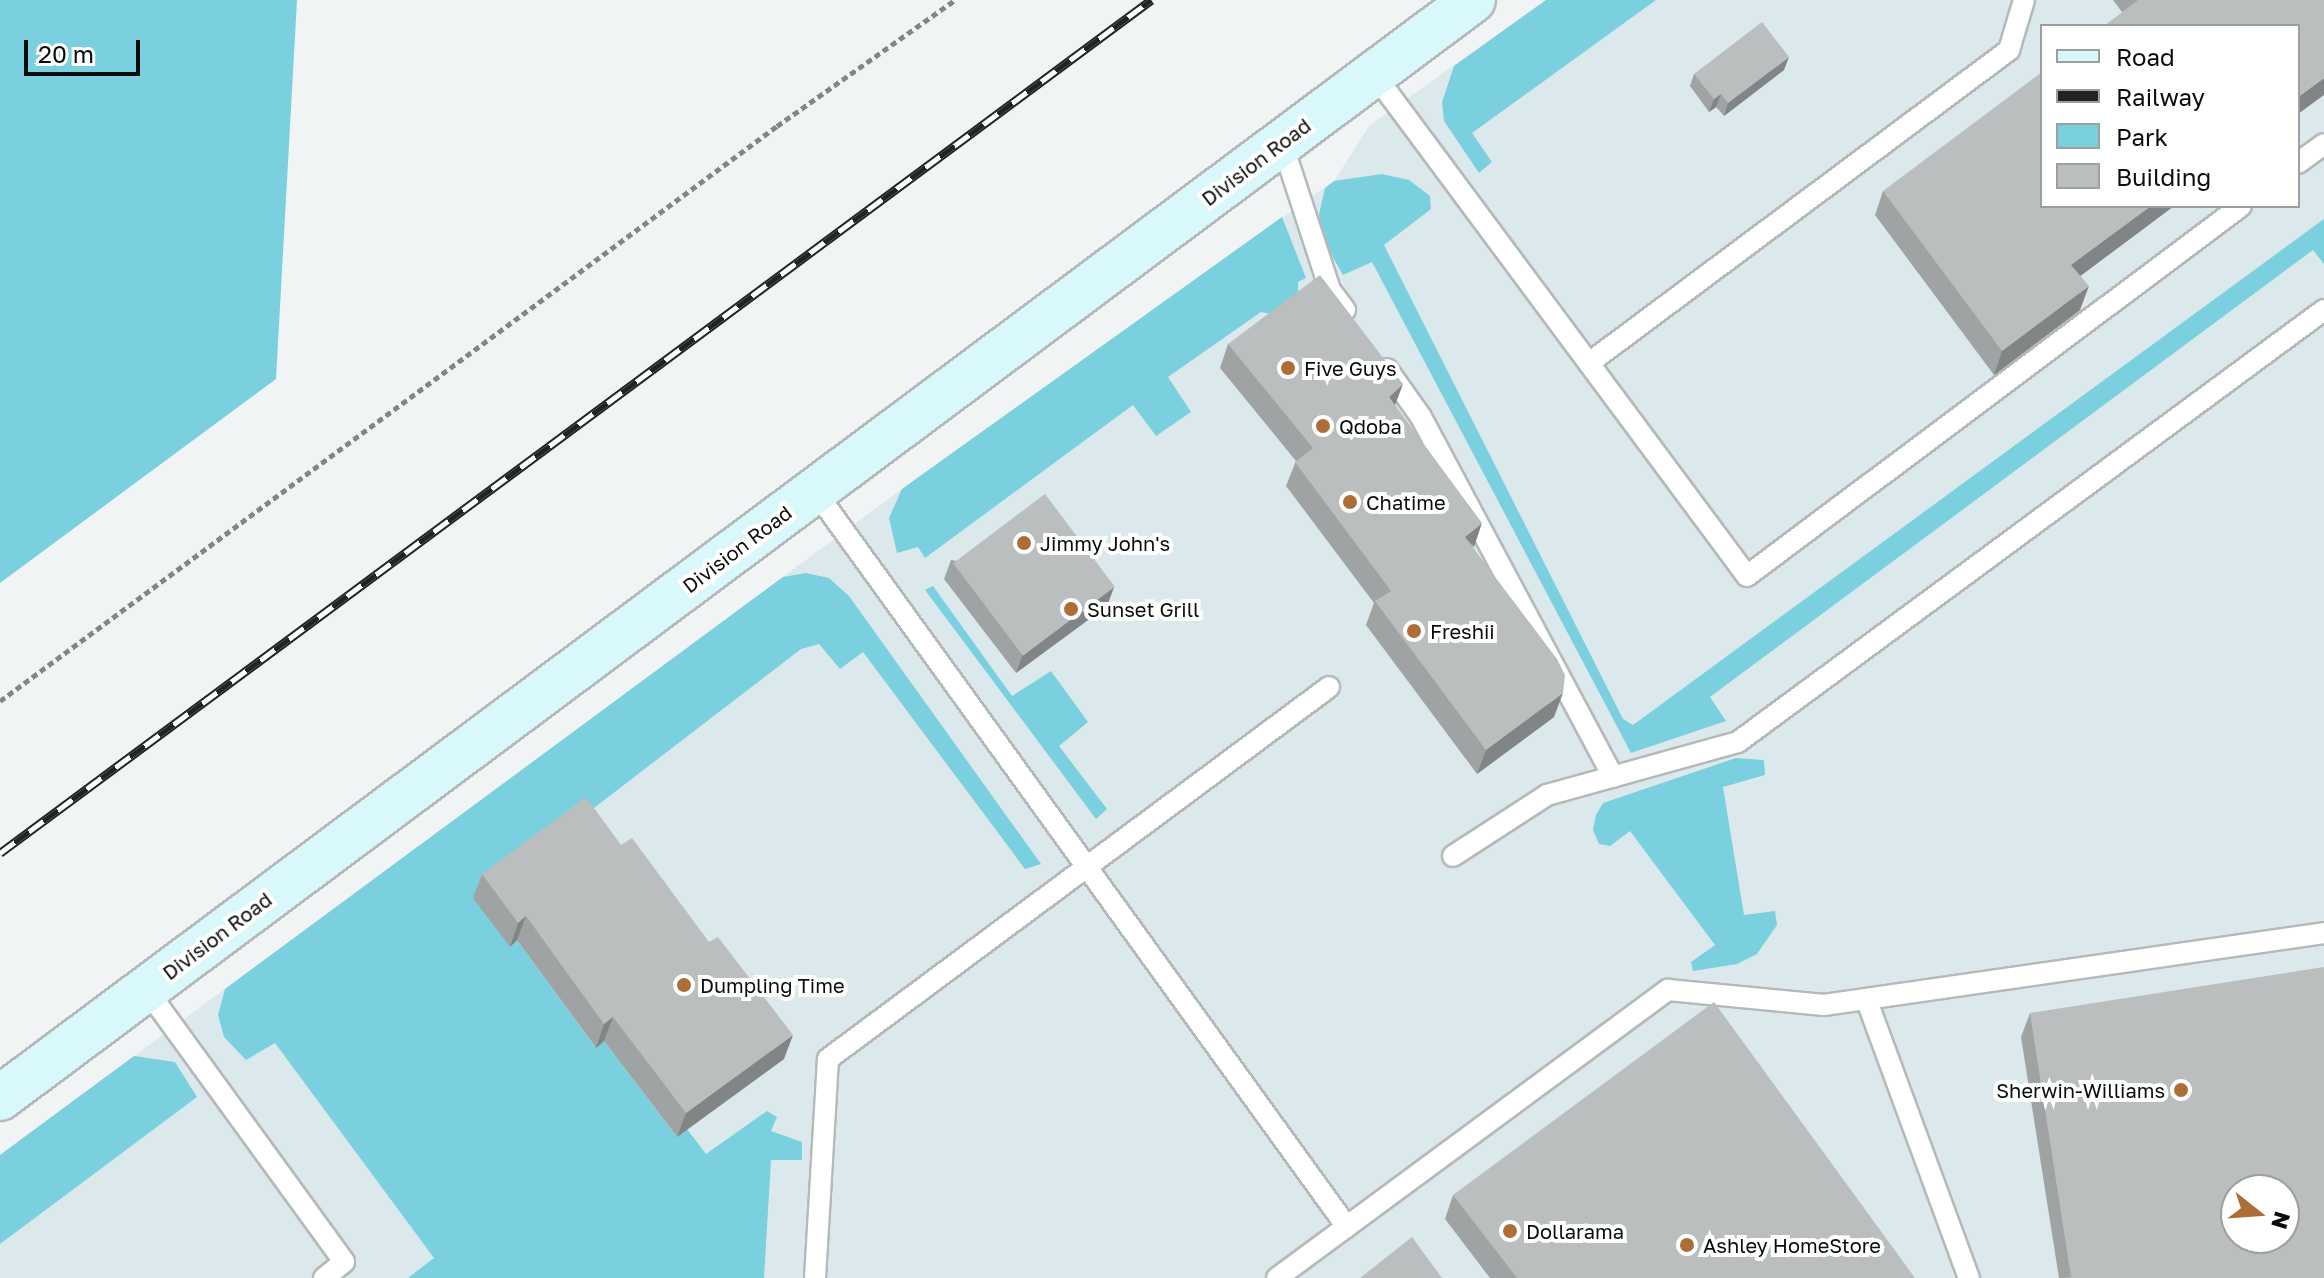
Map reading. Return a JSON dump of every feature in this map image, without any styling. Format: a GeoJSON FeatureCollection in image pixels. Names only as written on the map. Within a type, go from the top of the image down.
{"type":"FeatureCollection","features":[{"type":"Feature","properties":{"kind":"main road","name":"Division Road"},"geometry":{"type":"LineString","coordinates":[[0,1098],[1473,0]]}},
{"type":"Feature","properties":{"kind":"lane"},"geometry":{"type":"LineString","coordinates":[[1589,363],[2009,50],[2024,0]]}},
{"type":"Feature","properties":{"kind":"lane"},"geometry":{"type":"LineString","coordinates":[[1374,74],[1747,576],[2238,208]]}},
{"type":"Feature","properties":{"kind":"lane"},"geometry":{"type":"LineString","coordinates":[[1282,143],[1330,290],[1358,328]]}},
{"type":"Feature","properties":{"kind":"lane"},"geometry":{"type":"LineString","coordinates":[[2300,162],[2324,144]]}},
{"type":"Feature","properties":{"kind":"lane"},"geometry":{"type":"LineString","coordinates":[[2322,311],[2324,334]]}},
{"type":"Feature","properties":{"kind":"lane"},"geometry":{"type":"LineString","coordinates":[[1453,856],[1547,795],[1738,742],[2322,311]]}},
{"type":"Feature","properties":{"kind":"lane"},"geometry":{"type":"LineString","coordinates":[[1376,353],[1421,417],[1613,777]]}},
{"type":"Feature","properties":{"kind":"lane"},"geometry":{"type":"LineString","coordinates":[[815,491],[1347,1227]]}},
{"type":"Feature","properties":{"kind":"lane"},"geometry":{"type":"LineString","coordinates":[[815,1278],[828,1059],[1329,687]]}},
{"type":"Feature","properties":{"kind":"lane"},"geometry":{"type":"LineString","coordinates":[[1277,1278],[1668,990],[1824,1005],[2324,933]]}},
{"type":"Feature","properties":{"kind":"lane"},"geometry":{"type":"LineString","coordinates":[[146,989],[344,1262],[324,1278]]}},
{"type":"Feature","properties":{"kind":"lane"},"geometry":{"type":"LineString","coordinates":[[1867,1001],[1969,1278]]}},
{"type":"Feature","properties":{"kind":"path"},"geometry":{"type":"LineString","coordinates":[[0,701],[777,126],[955,0]]}},
{"type":"Feature","properties":{"kind":"shaded area"},"geometry":{"type":"Polygon","coordinates":[[[1546,0],[2324,0],[2324,1278],[0,1278],[0,1155],[925,472],[1334,181],[1370,125],[1546,0]]]}},
{"type":"Feature","properties":{"kind":"green space"},"geometry":{"type":"Polygon","coordinates":[[[0,0],[297,0],[276,379],[0,583],[0,0]]]}},
{"type":"Feature","properties":{"kind":"green space"},"geometry":{"type":"Polygon","coordinates":[[[1546,0],[1656,0],[1472,133],[1492,162],[1479,173],[1444,121],[1442,102],[1454,66],[1546,0]]]}},
{"type":"Feature","properties":{"kind":"green space"},"geometry":{"type":"Polygon","coordinates":[[[1382,174],[1409,180],[1430,196],[1431,209],[1384,245],[1623,719],[1633,725],[2324,219],[2324,264],[2313,250],[1710,697],[1726,721],[1631,753],[1372,262],[1343,275],[1322,238],[1319,214],[1325,188],[1334,181],[1382,174]]]}},
{"type":"Feature","properties":{"kind":"green space"},"geometry":{"type":"Polygon","coordinates":[[[1282,217],[1306,278],[1298,282],[1298,297],[1275,315],[1261,312],[1168,377],[1191,412],[1156,436],[1133,405],[925,558],[918,547],[897,553],[889,518],[902,489],[1282,217]]]}},
{"type":"Feature","properties":{"kind":"green space"},"geometry":{"type":"Polygon","coordinates":[[[806,573],[829,578],[849,596],[1041,864],[1025,869],[863,652],[840,669],[819,644],[801,649],[577,821],[509,947],[517,940],[595,1047],[604,1041],[676,1136],[687,1129],[706,1154],[767,1111],[777,1117],[771,1131],[802,1142],[802,1160],[771,1160],[764,1278],[408,1278],[434,1258],[275,1043],[246,1060],[224,1037],[218,1015],[225,989],[783,577],[806,573]]]}},
{"type":"Feature","properties":{"kind":"green space"},"geometry":{"type":"Polygon","coordinates":[[[933,586],[1012,696],[1051,671],[1088,722],[1059,746],[1107,809],[1096,819],[925,590],[933,586]]]}},
{"type":"Feature","properties":{"kind":"green space"},"geometry":{"type":"Polygon","coordinates":[[[1736,758],[1764,760],[1765,775],[1723,787],[1744,915],[1775,911],[1777,925],[1757,954],[1737,964],[1693,971],[1691,962],[1715,945],[1630,831],[1610,846],[1599,844],[1593,830],[1596,815],[1603,803],[1736,758]]]}},
{"type":"Feature","properties":{"kind":"green space"},"geometry":{"type":"Polygon","coordinates":[[[134,1056],[175,1062],[197,1097],[0,1244],[0,1155],[134,1056]]]}},
{"type":"Feature","properties":{"kind":"building"},"geometry":{"type":"Polygon","coordinates":[[[2138,0],[2324,0],[2324,78],[2300,96],[2300,24],[2107,24],[2138,0]]]}},
{"type":"Feature","properties":{"kind":"building"},"geometry":{"type":"Polygon","coordinates":[[[1762,22],[1789,57],[1728,103],[1721,94],[1714,99],[1694,74],[1762,22]]]}},
{"type":"Feature","properties":{"kind":"building"},"geometry":{"type":"Polygon","coordinates":[[[2040,73],[2040,208],[2148,208],[2071,265],[2089,286],[2002,351],[1883,191],[2040,73]]]}},
{"type":"Feature","properties":{"kind":"building"},"geometry":{"type":"Polygon","coordinates":[[[1320,275],[1403,384],[1389,397],[1482,523],[1465,537],[1557,659],[1565,675],[1563,693],[1486,750],[1375,601],[1391,591],[1295,462],[1313,448],[1228,344],[1320,275]]]}},
{"type":"Feature","properties":{"kind":"building"},"geometry":{"type":"Polygon","coordinates":[[[1045,494],[1115,587],[1023,656],[953,563],[1045,494]]]}},
{"type":"Feature","properties":{"kind":"building"},"geometry":{"type":"Polygon","coordinates":[[[586,797],[621,845],[632,838],[709,942],[718,937],[793,1035],[686,1113],[613,1017],[604,1024],[526,916],[518,923],[482,874],[586,797]]]}},
{"type":"Feature","properties":{"kind":"building"},"geometry":{"type":"Polygon","coordinates":[[[2324,967],[2324,1278],[2064,1278],[2071,1277],[2030,1013],[2324,967]]]}},
{"type":"Feature","properties":{"kind":"building"},"geometry":{"type":"Polygon","coordinates":[[[1714,1002],[1915,1278],[1517,1278],[1453,1195],[1714,1002]]]}},
{"type":"Feature","properties":{"kind":"building"},"geometry":{"type":"Polygon","coordinates":[[[1412,1237],[1442,1278],[1360,1278],[1412,1237]]]}},
{"type":"Feature","properties":{"kind":"railway"},"geometry":{"type":"LineString","coordinates":[[0,853],[1151,0]]}},
{"type":"Feature","properties":{"kind":"place","name":"Five Guys"},"geometry":{"type":"Point","coordinates":[1288,368]}},
{"type":"Feature","properties":{"kind":"place","name":"Qdoba"},"geometry":{"type":"Point","coordinates":[1323,426]}},
{"type":"Feature","properties":{"kind":"place","name":"Chatime"},"geometry":{"type":"Point","coordinates":[1350,502]}},
{"type":"Feature","properties":{"kind":"place","name":"Jimmy John's"},"geometry":{"type":"Point","coordinates":[1024,543]}},
{"type":"Feature","properties":{"kind":"place","name":"Sunset Grill"},"geometry":{"type":"Point","coordinates":[1071,609]}},
{"type":"Feature","properties":{"kind":"place","name":"Freshii"},"geometry":{"type":"Point","coordinates":[1414,631]}},
{"type":"Feature","properties":{"kind":"place","name":"Dumpling Time"},"geometry":{"type":"Point","coordinates":[684,985]}},
{"type":"Feature","properties":{"kind":"place","name":"Sherwin-Williams"},"geometry":{"type":"Point","coordinates":[2181,1090]}},
{"type":"Feature","properties":{"kind":"place","name":"Dollarama"},"geometry":{"type":"Point","coordinates":[1510,1231]}},
{"type":"Feature","properties":{"kind":"place","name":"Ashley HomeStore"},"geometry":{"type":"Point","coordinates":[1687,1245]}}]}
